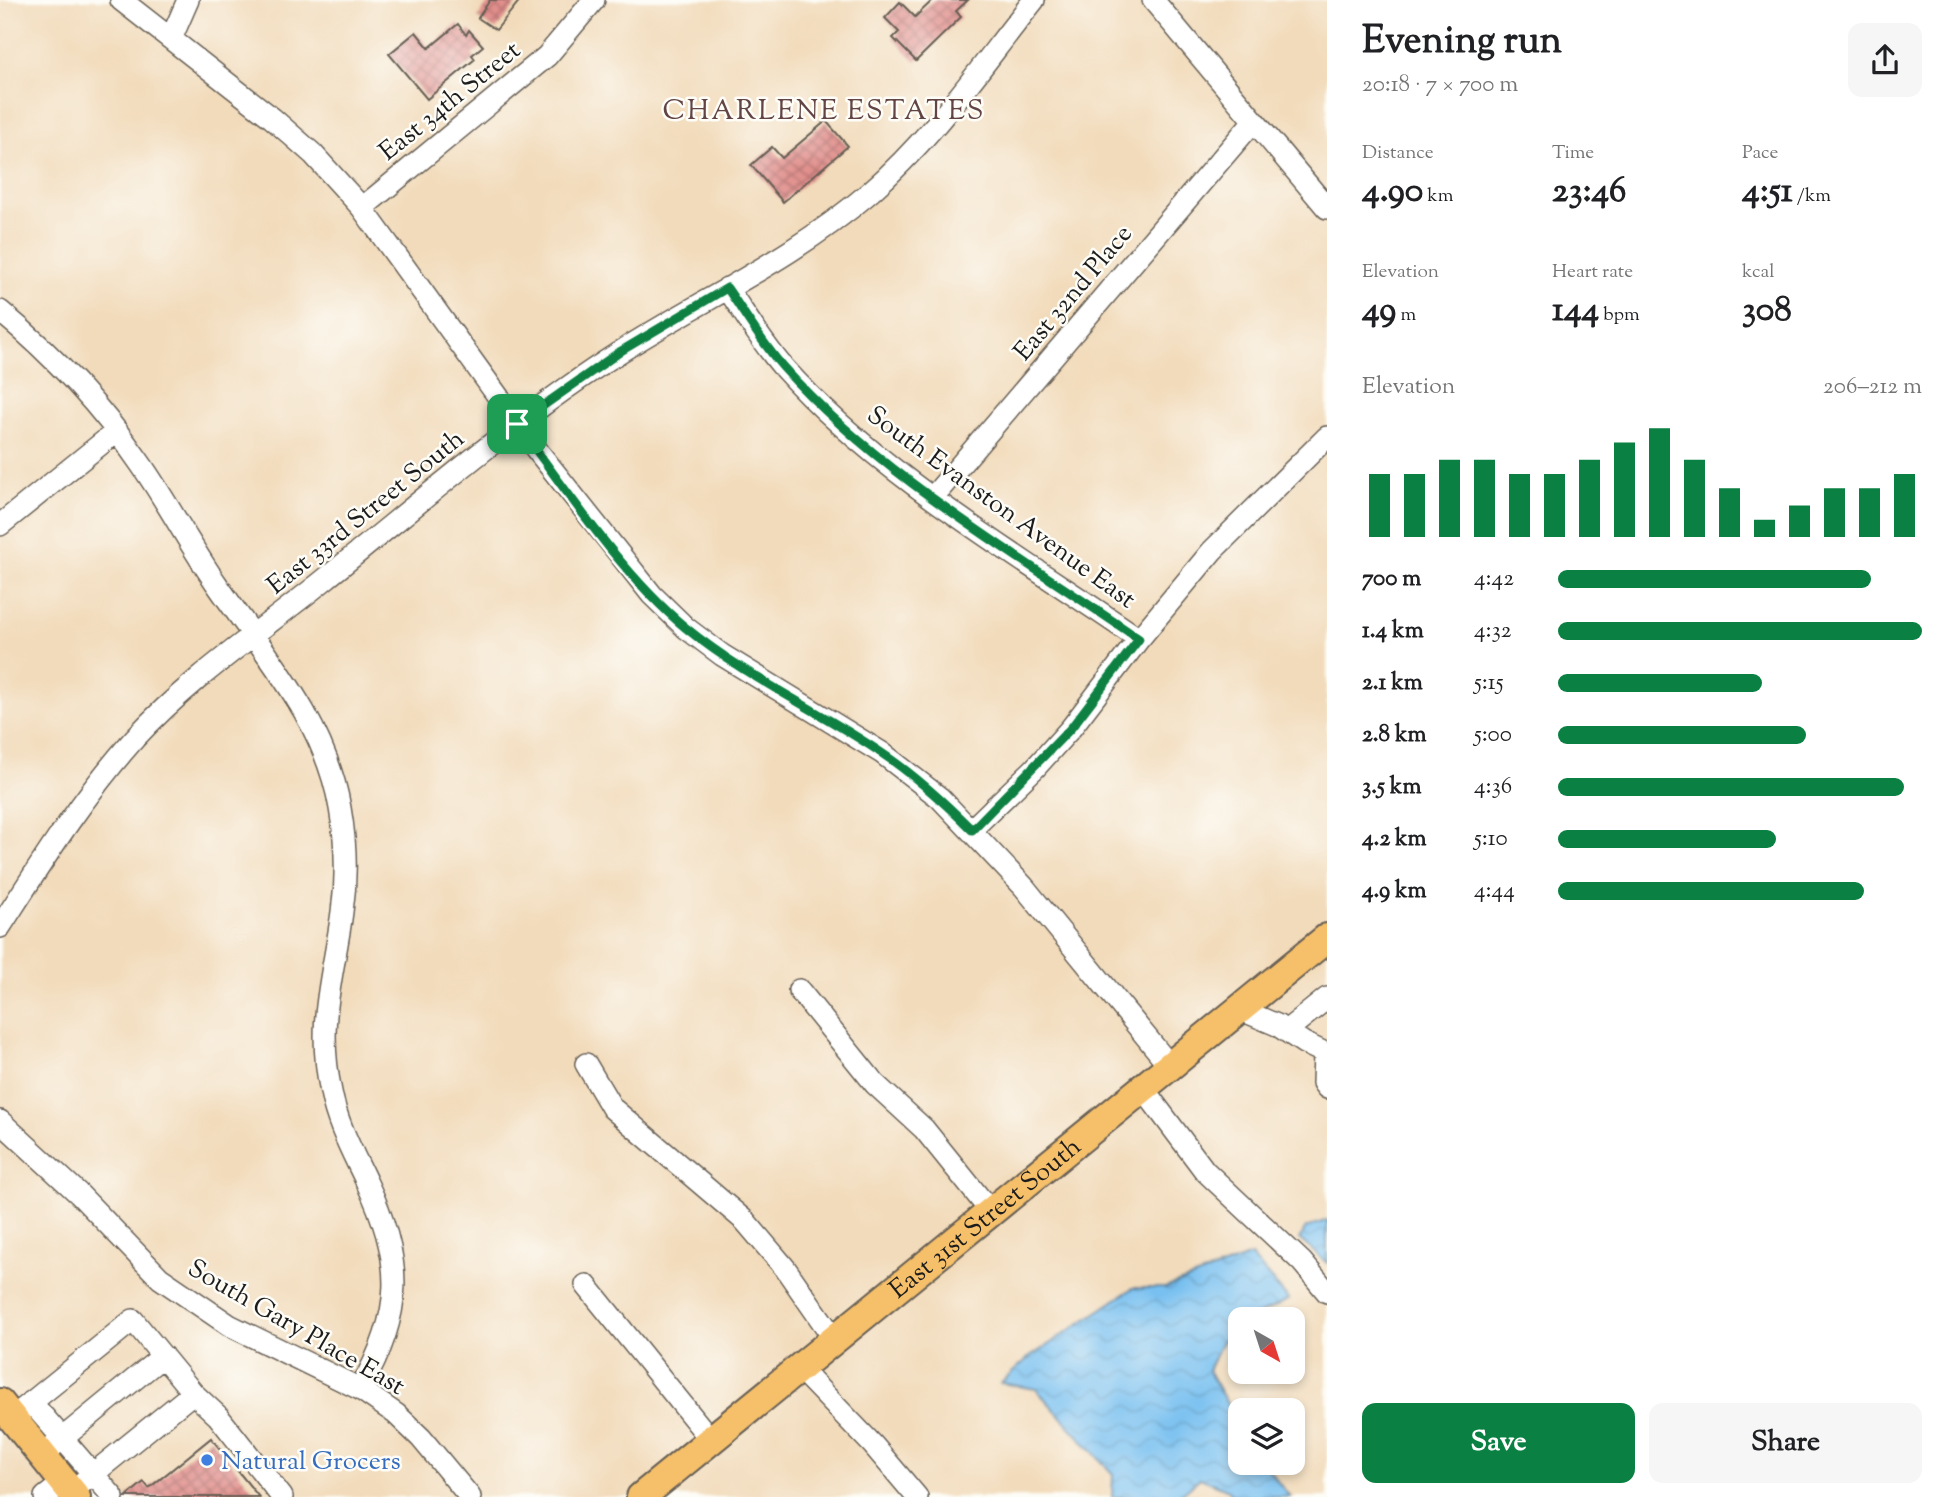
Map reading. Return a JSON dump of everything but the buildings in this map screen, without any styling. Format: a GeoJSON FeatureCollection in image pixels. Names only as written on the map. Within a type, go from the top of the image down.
{"type":"FeatureCollection","features":[{"type":"Feature","properties":{"kind":"main road","name":"East 31st Street South"},"geometry":{"type":"LineString","coordinates":[[655,1493],[711,1440],[1327,938]]}},
{"type":"Feature","properties":{"kind":"main road"},"geometry":{"type":"LineString","coordinates":[[14,1408],[52,1447],[70,1488]]}},
{"type":"Feature","properties":{"kind":"street"},"geometry":{"type":"LineString","coordinates":[[121,0],[272,118],[313,154],[362,208],[517,424],[625,564],[686,628],[762,681],[882,752],[940,798],[1024,887],[1170,1066]]}},
{"type":"Feature","properties":{"kind":"street"},"geometry":{"type":"LineString","coordinates":[[171,39],[188,0]]}},
{"type":"Feature","properties":{"kind":"street","name":"East 34th Street"},"geometry":{"type":"LineString","coordinates":[[362,208],[547,56],[594,0]]}},
{"type":"Feature","properties":{"kind":"street","name":"East 33rd Street South"},"geometry":{"type":"LineString","coordinates":[[0,927],[70,818],[120,756],[174,700],[517,424],[621,351],[791,251],[872,191],[920,142],[1034,0]]}},
{"type":"Feature","properties":{"kind":"street"},"geometry":{"type":"LineString","coordinates":[[1153,0],[1252,123],[1327,208]]}},
{"type":"Feature","properties":{"kind":"street","name":"East 32nd Place"},"geometry":{"type":"LineString","coordinates":[[933,497],[1252,123]]}},
{"type":"Feature","properties":{"kind":"street","name":"South Evanston Avenue East"},"geometry":{"type":"LineString","coordinates":[[727,288],[781,365],[824,410],[873,454],[1139,639]]}},
{"type":"Feature","properties":{"kind":"street"},"geometry":{"type":"LineString","coordinates":[[0,311],[60,366],[117,431],[254,636],[294,691],[311,723],[340,809],[345,874],[342,912],[327,990],[325,1053],[339,1123],[390,1238],[396,1277],[390,1326],[378,1359],[360,1389]]}},
{"type":"Feature","properties":{"kind":"street"},"geometry":{"type":"LineString","coordinates":[[0,525],[117,431]]}},
{"type":"Feature","properties":{"kind":"street"},"geometry":{"type":"LineString","coordinates":[[972,830],[1071,728],[1139,639],[1212,551],[1327,437]]}},
{"type":"Feature","properties":{"kind":"street"},"geometry":{"type":"LineString","coordinates":[[799,990],[875,1084],[925,1129],[991,1212]]}},
{"type":"Feature","properties":{"kind":"street"},"geometry":{"type":"LineString","coordinates":[[1286,1031],[1327,998]]}},
{"type":"Feature","properties":{"kind":"street"},"geometry":{"type":"LineString","coordinates":[[1239,1009],[1326,1054],[1323,1083],[1327,1088]]}},
{"type":"Feature","properties":{"kind":"street"},"geometry":{"type":"LineString","coordinates":[[586,1064],[612,1108],[745,1221],[785,1268],[835,1340]]}},
{"type":"Feature","properties":{"kind":"street"},"geometry":{"type":"LineString","coordinates":[[1142,1087],[1205,1171],[1302,1262],[1327,1292]]}},
{"type":"Feature","properties":{"kind":"street","name":"South Gary Place East"},"geometry":{"type":"LineString","coordinates":[[0,1121],[79,1194],[160,1278],[229,1325],[360,1389],[396,1414],[421,1438],[470,1497]]}},
{"type":"Feature","properties":{"kind":"street"},"geometry":{"type":"LineString","coordinates":[[586,1286],[711,1440]]}},
{"type":"Feature","properties":{"kind":"street"},"geometry":{"type":"LineString","coordinates":[[14,1408],[133,1321],[192,1393],[218,1416],[282,1497]]}},
{"type":"Feature","properties":{"kind":"street"},"geometry":{"type":"LineString","coordinates":[[52,1447],[163,1356]]}},
{"type":"Feature","properties":{"kind":"street"},"geometry":{"type":"LineString","coordinates":[[799,1368],[873,1445],[917,1497]]}},
{"type":"Feature","properties":{"kind":"street"},"geometry":{"type":"LineString","coordinates":[[70,1488],[192,1393]]}},
{"type":"Feature","properties":{"kind":"street"},"geometry":{"type":"LineString","coordinates":[[70,1488],[113,1497]]}},
{"type":"Feature","properties":{"kind":"water"},"geometry":{"type":"Polygon","coordinates":[[[1327,1220],[1327,1263],[1299,1239],[1306,1228],[1327,1220]]]}},
{"type":"Feature","properties":{"kind":"water"},"geometry":{"type":"Polygon","coordinates":[[[1251,1256],[1289,1300],[1274,1307],[1228,1307],[1228,1337],[1222,1342],[1208,1370],[1228,1405],[1228,1475],[1273,1475],[1290,1497],[1233,1497],[1229,1490],[1200,1478],[1178,1497],[1112,1497],[1113,1474],[1036,1389],[1001,1383],[1027,1359],[1133,1288],[1165,1288],[1251,1256]]]}},
{"type":"Feature","properties":{"kind":"place","name":"Natural Grocers"},"geometry":{"type":"Point","coordinates":[207,1460]}},
{"type":"Feature","properties":{"kind":"district","name":"CHARLENE ESTATES"},"geometry":{"type":"Point","coordinates":[824,109]}},
{"type":"Feature","properties":{"kind":"route"},"geometry":{"type":"LineString","coordinates":[[727,288],[781,365],[824,410],[873,454],[1139,639],[1071,728],[972,830],[940,798],[882,752],[762,681],[686,628],[625,564],[517,424],[621,351],[727,288]]}}]}
